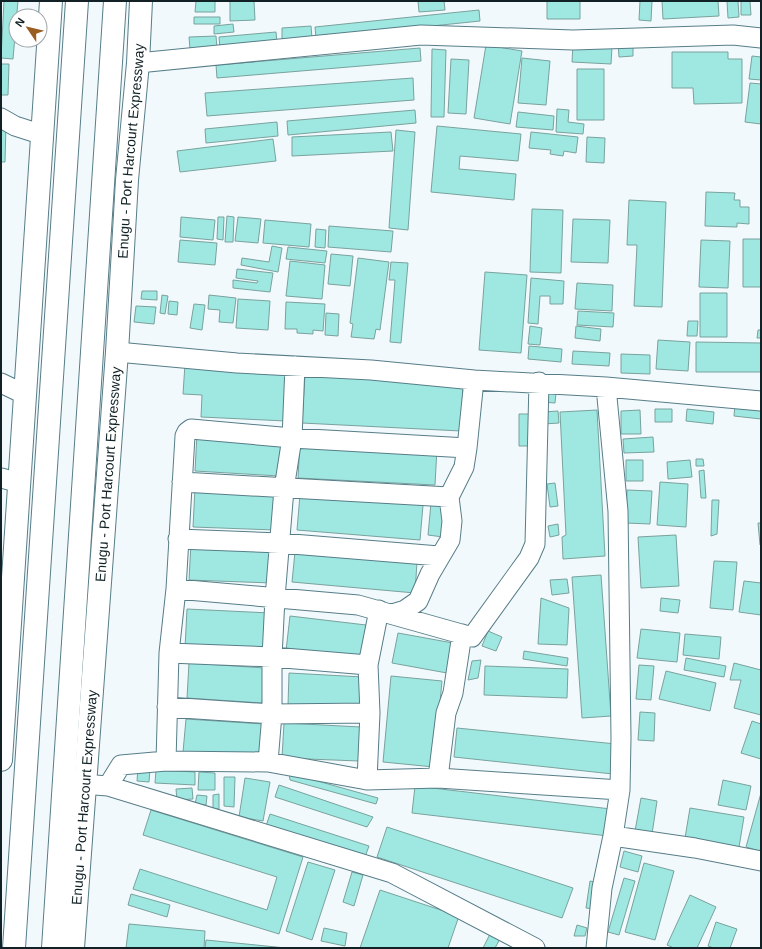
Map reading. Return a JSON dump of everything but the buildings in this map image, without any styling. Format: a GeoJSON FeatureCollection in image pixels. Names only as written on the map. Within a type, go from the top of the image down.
{"type":"FeatureCollection","features":[{"type":"Feature","properties":{"kind":"main road"},"geometry":{"type":"LineString","coordinates":[[1,760],[11,481],[26,395],[51,1]]}},
{"type":"Feature","properties":{"kind":"main road"},"geometry":{"type":"LineString","coordinates":[[14,948],[77,1]]}},
{"type":"Feature","properties":{"kind":"main road","name":"Enugu - Port Harcourt Expressway"},"geometry":{"type":"LineString","coordinates":[[53,948],[115,1]]}},
{"type":"Feature","properties":{"kind":"main road","name":"Enugu - Port Harcourt Expressway"},"geometry":{"type":"LineString","coordinates":[[73,948],[117,352],[127,180],[138,63],[140,1]]}},
{"type":"Feature","properties":{"kind":"street"},"geometry":{"type":"LineString","coordinates":[[138,63],[421,35],[573,40],[733,35],[761,38]]}},
{"type":"Feature","properties":{"kind":"street"},"geometry":{"type":"LineString","coordinates":[[1,118],[15,126],[43,135]]}},
{"type":"Feature","properties":{"kind":"street"},"geometry":{"type":"LineString","coordinates":[[117,352],[238,363],[371,370],[474,380],[539,382],[606,387],[761,401]]}},
{"type":"Feature","properties":{"kind":"street"},"geometry":{"type":"LineString","coordinates":[[268,762],[272,714],[272,657],[275,598],[284,489],[292,438],[295,366]]}},
{"type":"Feature","properties":{"kind":"street"},"geometry":{"type":"LineString","coordinates":[[386,612],[405,610],[418,601],[439,556],[450,540],[452,521],[449,497],[464,466],[474,380]]}},
{"type":"Feature","properties":{"kind":"street"},"geometry":{"type":"LineString","coordinates":[[176,589],[358,605],[462,634],[469,638],[475,635],[529,558],[535,544],[539,382]]}},
{"type":"Feature","properties":{"kind":"street"},"geometry":{"type":"LineString","coordinates":[[1,384],[26,395]]}},
{"type":"Feature","properties":{"kind":"street"},"geometry":{"type":"LineString","coordinates":[[596,948],[602,888],[613,836],[620,790],[622,738],[618,511],[606,387]]}},
{"type":"Feature","properties":{"kind":"street"},"geometry":{"type":"LineString","coordinates":[[166,761],[169,653],[176,589],[185,436],[187,432],[191,430],[292,438],[467,448]]}},
{"type":"Feature","properties":{"kind":"street"},"geometry":{"type":"LineString","coordinates":[[182,482],[284,489],[449,497]]}},
{"type":"Feature","properties":{"kind":"street"},"geometry":{"type":"LineString","coordinates":[[178,539],[280,543],[439,556]]}},
{"type":"Feature","properties":{"kind":"street"},"geometry":{"type":"LineString","coordinates":[[367,780],[370,713],[368,665],[386,612]]}},
{"type":"Feature","properties":{"kind":"street"},"geometry":{"type":"LineString","coordinates":[[438,778],[446,713],[453,694],[462,634]]}},
{"type":"Feature","properties":{"kind":"street"},"geometry":{"type":"LineString","coordinates":[[169,653],[272,657],[368,665]]}},
{"type":"Feature","properties":{"kind":"street"},"geometry":{"type":"LineString","coordinates":[[167,707],[272,714],[370,713]]}},
{"type":"Feature","properties":{"kind":"street"},"geometry":{"type":"LineString","coordinates":[[108,786],[122,765],[166,761],[268,762],[367,780],[438,778],[620,790]]}},
{"type":"Feature","properties":{"kind":"street"},"geometry":{"type":"LineString","coordinates":[[84,784],[108,786],[392,873],[536,948]]}},
{"type":"Feature","properties":{"kind":"street"},"geometry":{"type":"LineString","coordinates":[[613,836],[695,848],[761,861]]}}]}
